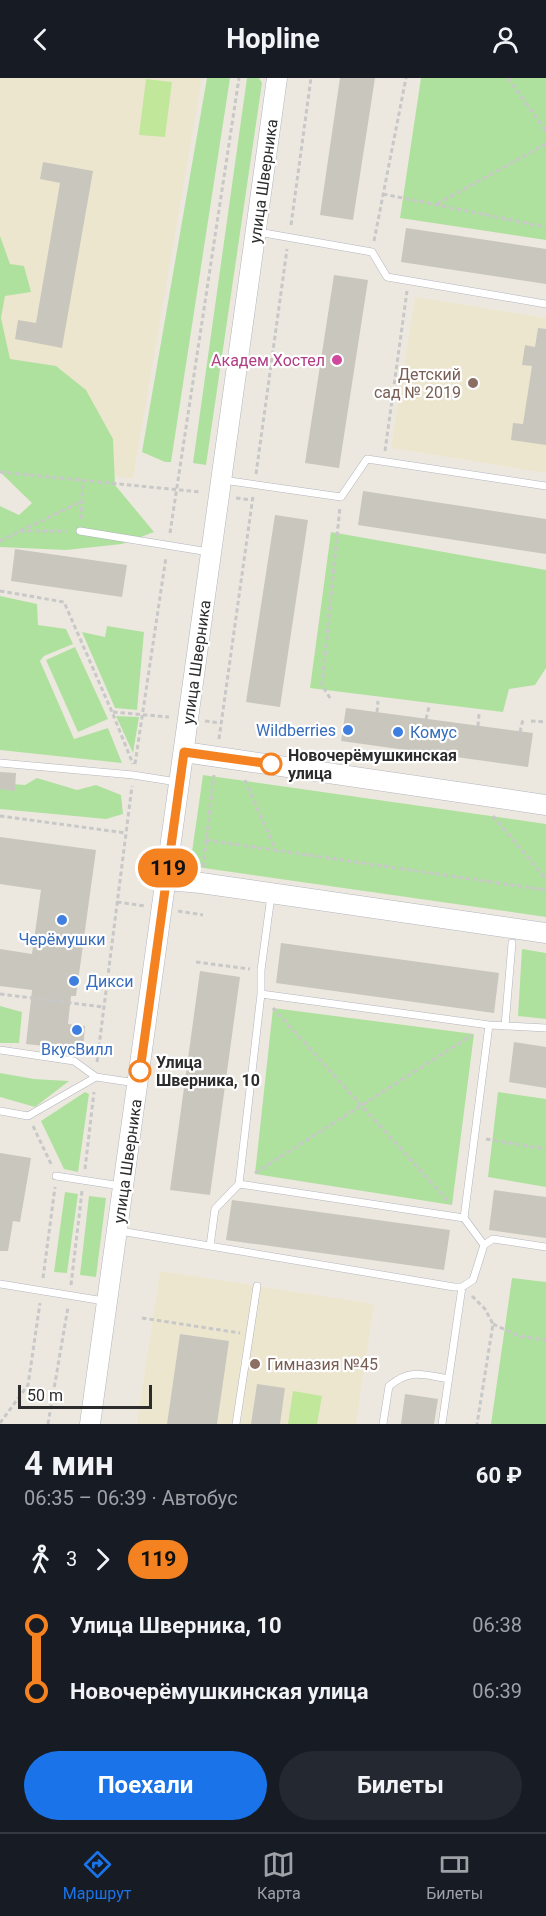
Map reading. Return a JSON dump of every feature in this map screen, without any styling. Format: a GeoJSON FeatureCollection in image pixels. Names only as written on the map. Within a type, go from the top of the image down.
{"type":"FeatureCollection","features":[{"type":"Feature","properties":{"kind":"street","name":"улица Шверника"},"geometry":{"type":"LineString","coordinates":[[90,1424],[277,78]]}},
{"type":"Feature","properties":{"kind":"street"},"geometry":{"type":"LineString","coordinates":[[184,752],[546,802]]}},
{"type":"Feature","properties":{"kind":"street"},"geometry":{"type":"LineString","coordinates":[[167,880],[546,933]]}},
{"type":"Feature","properties":{"kind":"lane"},"geometry":{"type":"LineString","coordinates":[[256,231],[372,252],[387,277],[546,304]]}},
{"type":"Feature","properties":{"kind":"lane"},"geometry":{"type":"LineString","coordinates":[[222,480],[341,497],[367,459],[546,486]]}},
{"type":"Feature","properties":{"kind":"lane"},"geometry":{"type":"LineString","coordinates":[[80,531],[211,553]]}},
{"type":"Feature","properties":{"kind":"lane"},"geometry":{"type":"LineString","coordinates":[[0,763],[133,775],[180,782]]}},
{"type":"Feature","properties":{"kind":"lane"},"geometry":{"type":"LineString","coordinates":[[210,1246],[215,1209],[238,1184],[261,994],[261,970],[272,893]]}},
{"type":"Feature","properties":{"kind":"lane"},"geometry":{"type":"LineString","coordinates":[[505,1026],[512,943]]}},
{"type":"Feature","properties":{"kind":"lane"},"geometry":{"type":"LineString","coordinates":[[261,994],[489,1025],[546,1028]]}},
{"type":"Feature","properties":{"kind":"lane"},"geometry":{"type":"LineString","coordinates":[[484,1245],[464,1218],[489,1025]]}},
{"type":"Feature","properties":{"kind":"lane"},"geometry":{"type":"LineString","coordinates":[[0,1050],[74,1061],[96,1077],[138,1083]]}},
{"type":"Feature","properties":{"kind":"lane"},"geometry":{"type":"LineString","coordinates":[[0,1111],[28,1116],[96,1077]]}},
{"type":"Feature","properties":{"kind":"lane"},"geometry":{"type":"LineString","coordinates":[[56,1176],[123,1186]]}},
{"type":"Feature","properties":{"kind":"lane"},"geometry":{"type":"LineString","coordinates":[[238,1184],[464,1218]]}},
{"type":"Feature","properties":{"kind":"lane"},"geometry":{"type":"LineString","coordinates":[[117,1230],[454,1287],[462,1287],[473,1280],[484,1245],[493,1239],[546,1247]]}},
{"type":"Feature","properties":{"kind":"lane"},"geometry":{"type":"LineString","coordinates":[[0,1284],[107,1302]]}},
{"type":"Feature","properties":{"kind":"lane"},"geometry":{"type":"LineString","coordinates":[[236,1424],[257,1286]]}},
{"type":"Feature","properties":{"kind":"lane"},"geometry":{"type":"LineString","coordinates":[[442,1424],[462,1287]]}},
{"type":"Feature","properties":{"kind":"lane"},"geometry":{"type":"LineString","coordinates":[[382,1424],[388,1386],[399,1377],[410,1374],[449,1379]]}},
{"type":"Feature","properties":{"kind":"path"},"geometry":{"type":"LineString","coordinates":[[0,591],[64,602],[134,768],[239,78]]}},
{"type":"Feature","properties":{"kind":"path"},"geometry":{"type":"LineString","coordinates":[[372,252],[406,78]]}},
{"type":"Feature","properties":{"kind":"path"},"geometry":{"type":"LineString","coordinates":[[508,78],[546,131]]}},
{"type":"Feature","properties":{"kind":"path"},"geometry":{"type":"LineString","coordinates":[[435,204],[546,144]]}},
{"type":"Feature","properties":{"kind":"path"},"geometry":{"type":"LineString","coordinates":[[383,194],[546,227]]}},
{"type":"Feature","properties":{"kind":"path"},"geometry":{"type":"LineString","coordinates":[[384,462],[408,281]]}},
{"type":"Feature","properties":{"kind":"path"},"geometry":{"type":"LineString","coordinates":[[0,472],[176,489]]}},
{"type":"Feature","properties":{"kind":"path"},"geometry":{"type":"LineString","coordinates":[[20,531],[80,531],[83,479]]}},
{"type":"Feature","properties":{"kind":"path"},"geometry":{"type":"LineString","coordinates":[[330,698],[322,684],[341,497]]}},
{"type":"Feature","properties":{"kind":"path"},"geometry":{"type":"LineString","coordinates":[[0,541],[82,501]]}},
{"type":"Feature","properties":{"kind":"path"},"geometry":{"type":"LineString","coordinates":[[377,712],[378,701]]}},
{"type":"Feature","properties":{"kind":"path"},"geometry":{"type":"LineString","coordinates":[[426,719],[429,707]]}},
{"type":"Feature","properties":{"kind":"path"},"geometry":{"type":"LineString","coordinates":[[112,712],[142,714]]}},
{"type":"Feature","properties":{"kind":"path"},"geometry":{"type":"LineString","coordinates":[[478,726],[479,714]]}},
{"type":"Feature","properties":{"kind":"path"},"geometry":{"type":"LineString","coordinates":[[520,732],[523,719]]}},
{"type":"Feature","properties":{"kind":"path"},"geometry":{"type":"LineString","coordinates":[[531,721],[546,722]]}},
{"type":"Feature","properties":{"kind":"path"},"geometry":{"type":"LineString","coordinates":[[241,772],[276,851]]}},
{"type":"Feature","properties":{"kind":"path"},"geometry":{"type":"LineString","coordinates":[[48,1424],[70,1296],[103,1006],[133,775]]}},
{"type":"Feature","properties":{"kind":"path"},"geometry":{"type":"LineString","coordinates":[[490,796],[488,811],[546,879]]}},
{"type":"Feature","properties":{"kind":"path"},"geometry":{"type":"LineString","coordinates":[[0,816],[126,833]]}},
{"type":"Feature","properties":{"kind":"path"},"geometry":{"type":"LineString","coordinates":[[206,840],[546,890]]}},
{"type":"Feature","properties":{"kind":"path"},"geometry":{"type":"LineString","coordinates":[[117,902],[203,915]]}},
{"type":"Feature","properties":{"kind":"path"},"geometry":{"type":"LineString","coordinates":[[196,962],[261,970]]}},
{"type":"Feature","properties":{"kind":"path"},"geometry":{"type":"LineString","coordinates":[[0,994],[103,1006]]}},
{"type":"Feature","properties":{"kind":"path"},"geometry":{"type":"LineString","coordinates":[[261,994],[464,1218]]}},
{"type":"Feature","properties":{"kind":"path"},"geometry":{"type":"LineString","coordinates":[[238,1184],[489,1025]]}},
{"type":"Feature","properties":{"kind":"path"},"geometry":{"type":"LineString","coordinates":[[0,1423],[28,1385],[56,1176],[28,1116]]}},
{"type":"Feature","properties":{"kind":"path"},"geometry":{"type":"LineString","coordinates":[[474,1137],[546,1149]]}},
{"type":"Feature","properties":{"kind":"path"},"geometry":{"type":"LineString","coordinates":[[462,1287],[485,1309],[493,1324],[519,1336],[546,1340]]}},
{"type":"Feature","properties":{"kind":"path"},"geometry":{"type":"LineString","coordinates":[[142,1318],[250,1335]]}},
{"type":"Feature","properties":{"kind":"path"},"geometry":{"type":"LineString","coordinates":[[477,1424],[493,1324]]}},
{"type":"Feature","properties":{"kind":"shaded area"},"geometry":{"type":"Polygon","coordinates":[[[0,78],[202,78],[133,478],[0,464],[0,78]]]}},
{"type":"Feature","properties":{"kind":"shaded area","name":"Детский сад № 2019"},"geometry":{"type":"Polygon","coordinates":[[[415,297],[546,318],[546,473],[391,448],[415,297]]]}},
{"type":"Feature","properties":{"kind":"shaded area","name":"Гимназия №45"},"geometry":{"type":"Polygon","coordinates":[[[160,1271],[374,1304],[356,1424],[137,1424],[160,1271]]]}},
{"type":"Feature","properties":{"kind":"green space"},"geometry":{"type":"Polygon","coordinates":[[[207,78],[230,78],[171,462],[165,462],[142,452],[207,78]]]}},
{"type":"Feature","properties":{"kind":"green space"},"geometry":{"type":"Polygon","coordinates":[[[247,78],[259,78],[262,83],[206,465],[193,463],[247,78]]]}},
{"type":"Feature","properties":{"kind":"green space"},"geometry":{"type":"Polygon","coordinates":[[[421,78],[546,78],[546,240],[400,218],[421,78]]]}},
{"type":"Feature","properties":{"kind":"green space"},"geometry":{"type":"Polygon","coordinates":[[[146,79],[172,82],[165,137],[139,135],[146,79]]]}},
{"type":"Feature","properties":{"kind":"green space"},"geometry":{"type":"Polygon","coordinates":[[[0,236],[10,264],[24,266],[31,292],[5,296],[1,318],[10,359],[56,366],[86,390],[113,439],[115,485],[154,532],[122,544],[66,550],[0,547],[0,506],[19,515],[32,503],[0,472],[0,236]]]}},
{"type":"Feature","properties":{"kind":"green space"},"geometry":{"type":"Polygon","coordinates":[[[331,532],[546,570],[546,668],[535,685],[509,689],[503,712],[310,688],[331,532]]]}},
{"type":"Feature","properties":{"kind":"green space"},"geometry":{"type":"Polygon","coordinates":[[[0,596],[37,604],[38,625],[66,629],[73,644],[44,656],[40,661],[74,739],[108,728],[122,763],[0,750],[0,596]]]}},
{"type":"Feature","properties":{"kind":"green space"},"geometry":{"type":"Polygon","coordinates":[[[107,626],[144,632],[137,710],[115,708],[82,632],[105,637],[107,626]]]}},
{"type":"Feature","properties":{"kind":"green space"},"geometry":{"type":"Polygon","coordinates":[[[75,647],[108,719],[78,732],[46,660],[75,647]]]}},
{"type":"Feature","properties":{"kind":"green space"},"geometry":{"type":"Polygon","coordinates":[[[116,716],[139,717],[133,753],[116,716]]]}},
{"type":"Feature","properties":{"kind":"green space"},"geometry":{"type":"Polygon","coordinates":[[[203,775],[546,824],[546,917],[190,866],[203,775]]]}},
{"type":"Feature","properties":{"kind":"green space"},"geometry":{"type":"Polygon","coordinates":[[[37,778],[77,790],[96,785],[121,795],[123,814],[106,819],[0,809],[0,783],[25,785],[37,778]]]}},
{"type":"Feature","properties":{"kind":"green space"},"geometry":{"type":"Polygon","coordinates":[[[522,949],[546,953],[546,1019],[518,1016],[522,949]]]}},
{"type":"Feature","properties":{"kind":"green space"},"geometry":{"type":"Polygon","coordinates":[[[0,1006],[22,1012],[19,1043],[0,1043],[0,1006]]]}},
{"type":"Feature","properties":{"kind":"green space"},"geometry":{"type":"Polygon","coordinates":[[[273,1008],[474,1034],[452,1205],[255,1174],[273,1008]]]}},
{"type":"Feature","properties":{"kind":"green space"},"geometry":{"type":"Polygon","coordinates":[[[0,1073],[34,1079],[69,1081],[35,1107],[0,1097],[0,1073]]]}},
{"type":"Feature","properties":{"kind":"green space"},"geometry":{"type":"Polygon","coordinates":[[[85,1092],[89,1094],[78,1172],[64,1169],[41,1121],[85,1092]]]}},
{"type":"Feature","properties":{"kind":"green space"},"geometry":{"type":"Polygon","coordinates":[[[498,1092],[546,1099],[546,1187],[488,1177],[498,1092]]]}},
{"type":"Feature","properties":{"kind":"green space"},"geometry":{"type":"Polygon","coordinates":[[[65,1192],[78,1194],[67,1273],[54,1272],[65,1192]]]}},
{"type":"Feature","properties":{"kind":"green space"},"geometry":{"type":"Polygon","coordinates":[[[89,1196],[106,1198],[96,1277],[80,1275],[89,1196]]]}},
{"type":"Feature","properties":{"kind":"green space"},"geometry":{"type":"Polygon","coordinates":[[[512,1278],[546,1282],[546,1424],[491,1424],[512,1278]]]}},
{"type":"Feature","properties":{"kind":"green space"},"geometry":{"type":"Polygon","coordinates":[[[293,1391],[322,1396],[317,1424],[288,1424],[293,1391]]]}},
{"type":"Feature","properties":{"kind":"building"},"geometry":{"type":"Polygon","coordinates":[[[340,78],[375,78],[353,220],[320,215],[340,78]]]}},
{"type":"Feature","properties":{"kind":"building"},"geometry":{"type":"Polygon","coordinates":[[[43,162],[93,171],[62,348],[15,339],[18,320],[36,323],[60,183],[40,179],[43,162]]]}},
{"type":"Feature","properties":{"kind":"building"},"geometry":{"type":"Polygon","coordinates":[[[406,228],[546,249],[546,284],[401,262],[406,228]]]}},
{"type":"Feature","properties":{"kind":"building"},"geometry":{"type":"Polygon","coordinates":[[[334,275],[368,280],[339,468],[305,463],[334,275]]]}},
{"type":"Feature","properties":{"kind":"building"},"geometry":{"type":"Polygon","coordinates":[[[538,328],[546,329],[546,445],[511,440],[513,423],[523,424],[532,366],[522,365],[525,345],[535,347],[538,328]]]}},
{"type":"Feature","properties":{"kind":"building"},"geometry":{"type":"Polygon","coordinates":[[[363,491],[546,519],[546,554],[358,525],[363,491]]]}},
{"type":"Feature","properties":{"kind":"building"},"geometry":{"type":"Polygon","coordinates":[[[275,515],[308,520],[280,707],[246,702],[275,515]]]}},
{"type":"Feature","properties":{"kind":"building"},"geometry":{"type":"Polygon","coordinates":[[[15,549],[127,565],[122,597],[11,581],[15,549]]]}},
{"type":"Feature","properties":{"kind":"building"},"geometry":{"type":"Polygon","coordinates":[[[346,708],[533,733],[528,767],[341,741],[346,708]]]}},
{"type":"Feature","properties":{"kind":"building"},"geometry":{"type":"Polygon","coordinates":[[[0,772],[16,773],[15,791],[0,789],[0,772]]]}},
{"type":"Feature","properties":{"kind":"building","name":"Черёмушки"},"geometry":{"type":"Polygon","coordinates":[[[0,837],[96,850],[76,996],[71,996],[68,1024],[85,1026],[83,1050],[26,1044],[32,990],[0,986],[0,949],[32,954],[41,890],[0,884],[0,837]]]}},
{"type":"Feature","properties":{"kind":"building"},"geometry":{"type":"Polygon","coordinates":[[[281,943],[499,973],[494,1013],[276,983],[281,943]]]}},
{"type":"Feature","properties":{"kind":"building"},"geometry":{"type":"Polygon","coordinates":[[[200,971],[240,977],[210,1195],[170,1190],[200,971]]]}},
{"type":"Feature","properties":{"kind":"building"},"geometry":{"type":"Polygon","coordinates":[[[514,1042],[546,1047],[546,1088],[509,1082],[514,1042]]]}},
{"type":"Feature","properties":{"kind":"building"},"geometry":{"type":"Polygon","coordinates":[[[0,1153],[31,1158],[20,1222],[13,1221],[8,1251],[0,1251],[0,1153]]]}},
{"type":"Feature","properties":{"kind":"building"},"geometry":{"type":"Polygon","coordinates":[[[494,1190],[546,1197],[546,1238],[489,1230],[494,1190]]]}},
{"type":"Feature","properties":{"kind":"building"},"geometry":{"type":"Polygon","coordinates":[[[232,1200],[450,1230],[444,1270],[226,1240],[232,1200]]]}},
{"type":"Feature","properties":{"kind":"building"},"geometry":{"type":"Polygon","coordinates":[[[180,1334],[229,1341],[217,1424],[167,1424],[180,1334]]]}},
{"type":"Feature","properties":{"kind":"building"},"geometry":{"type":"Polygon","coordinates":[[[257,1384],[285,1388],[280,1424],[251,1424],[257,1384]]]}},
{"type":"Feature","properties":{"kind":"building"},"geometry":{"type":"Polygon","coordinates":[[[405,1394],[438,1399],[434,1424],[401,1424],[405,1394]]]}},
{"type":"Feature","properties":{"kind":"bus line","name":"119"},"geometry":{"type":"LineString","coordinates":[[140,1071],[184,752],[271,764]]}},
{"type":"Feature","properties":{"kind":"place","name":"Академ Хостел"},"geometry":{"type":"Point","coordinates":[337,360]}},
{"type":"Feature","properties":{"kind":"place","name":"Детский сад № 2019"},"geometry":{"type":"Point","coordinates":[473,383]}},
{"type":"Feature","properties":{"kind":"place","name":"Wildberries"},"geometry":{"type":"Point","coordinates":[348,730]}},
{"type":"Feature","properties":{"kind":"place","name":"Комус"},"geometry":{"type":"Point","coordinates":[398,732]}},
{"type":"Feature","properties":{"kind":"place","name":"Новочерёмушкинская улица"},"geometry":{"type":"Point","coordinates":[271,764]}},
{"type":"Feature","properties":{"kind":"place","name":"Черёмушки"},"geometry":{"type":"Point","coordinates":[62,920]}},
{"type":"Feature","properties":{"kind":"place","name":"Дикси"},"geometry":{"type":"Point","coordinates":[74,981]}},
{"type":"Feature","properties":{"kind":"place","name":"ВкусВилл"},"geometry":{"type":"Point","coordinates":[77,1030]}},
{"type":"Feature","properties":{"kind":"place","name":"Улица Шверника, 10"},"geometry":{"type":"Point","coordinates":[140,1071]}},
{"type":"Feature","properties":{"kind":"place","name":"Гимназия №45"},"geometry":{"type":"Point","coordinates":[255,1364]}}]}
